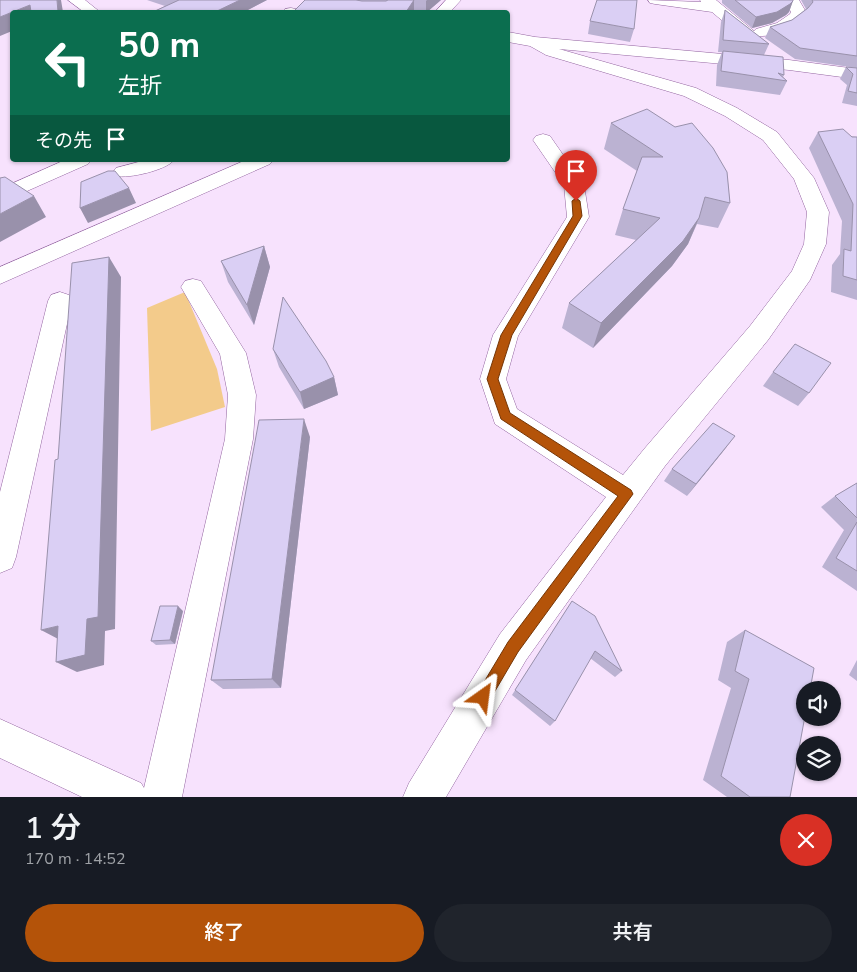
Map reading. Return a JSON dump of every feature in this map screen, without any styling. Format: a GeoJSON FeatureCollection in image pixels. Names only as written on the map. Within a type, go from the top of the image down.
{"type":"FeatureCollection","features":[{"type":"Feature","properties":{"kind":"street"},"geometry":{"type":"LineString","coordinates":[[75,0],[90,10]]}},
{"type":"Feature","properties":{"kind":"street"},"geometry":{"type":"LineString","coordinates":[[444,10],[454,0]]}},
{"type":"Feature","properties":{"kind":"street"},"geometry":{"type":"LineString","coordinates":[[656,0],[711,4],[748,35],[789,65]]}},
{"type":"Feature","properties":{"kind":"street"},"geometry":{"type":"LineString","coordinates":[[748,35],[777,29],[792,21],[799,12],[792,0]]}},
{"type":"Feature","properties":{"kind":"street"},"geometry":{"type":"LineString","coordinates":[[510,37],[535,42],[789,65],[857,74]]}},
{"type":"Feature","properties":{"kind":"street"},"geometry":{"type":"LineString","coordinates":[[423,797],[513,647],[655,457],[759,333],[802,274],[815,244],[818,212],[804,178],[770,136],[731,112],[690,92],[568,58],[552,52],[535,42]]}},
{"type":"Feature","properties":{"kind":"street"},"geometry":{"type":"LineString","coordinates":[[543,140],[574,185],[578,216],[506,335],[492,379],[505,416],[627,494]]}},
{"type":"Feature","properties":{"kind":"street"},"geometry":{"type":"LineString","coordinates":[[0,197],[77,162]]}},
{"type":"Feature","properties":{"kind":"street"},"geometry":{"type":"LineString","coordinates":[[123,172],[159,162]]}},
{"type":"Feature","properties":{"kind":"street"},"geometry":{"type":"LineString","coordinates":[[0,276],[258,162]]}},
{"type":"Feature","properties":{"kind":"street"},"geometry":{"type":"LineString","coordinates":[[162,797],[239,439],[242,395],[233,353],[193,287]]}},
{"type":"Feature","properties":{"kind":"street"},"geometry":{"type":"LineString","coordinates":[[0,557],[60,301]]}},
{"type":"Feature","properties":{"kind":"street"},"geometry":{"type":"LineString","coordinates":[[0,738],[127,797]]}},
{"type":"Feature","properties":{"kind":"shaded area"},"geometry":{"type":"Polygon","coordinates":[[[185,292],[217,369],[225,407],[151,431],[147,308],[185,292]]]}},
{"type":"Feature","properties":{"kind":"building"},"geometry":{"type":"Polygon","coordinates":[[[0,0],[57,0],[58,10],[31,10],[30,5],[18,10],[10,10],[10,13],[0,17],[0,0]]]}},
{"type":"Feature","properties":{"kind":"building"},"geometry":{"type":"Polygon","coordinates":[[[179,0],[240,0],[219,10],[157,10],[179,0]]]}},
{"type":"Feature","properties":{"kind":"building"},"geometry":{"type":"Polygon","coordinates":[[[305,0],[414,0],[407,10],[295,10],[305,0]]]}},
{"type":"Feature","properties":{"kind":"building"},"geometry":{"type":"Polygon","coordinates":[[[597,0],[637,0],[634,29],[590,21],[597,0]]]}},
{"type":"Feature","properties":{"kind":"building"},"geometry":{"type":"Polygon","coordinates":[[[735,0],[793,1],[777,12],[756,17],[735,0]]]}},
{"type":"Feature","properties":{"kind":"building"},"geometry":{"type":"Polygon","coordinates":[[[812,0],[857,0],[857,56],[800,48],[770,27],[792,20],[808,8],[813,2],[812,0]]]}},
{"type":"Feature","properties":{"kind":"building"},"geometry":{"type":"Polygon","coordinates":[[[725,10],[769,44],[723,40],[725,10]]]}},
{"type":"Feature","properties":{"kind":"building"},"geometry":{"type":"Polygon","coordinates":[[[723,51],[783,57],[784,75],[778,73],[787,81],[721,71],[723,51]]]}},
{"type":"Feature","properties":{"kind":"building"},"geometry":{"type":"Polygon","coordinates":[[[846,67],[857,68],[857,93],[848,91],[853,74],[846,67]]]}},
{"type":"Feature","properties":{"kind":"building"},"geometry":{"type":"Polygon","coordinates":[[[647,109],[675,127],[692,123],[713,148],[727,172],[730,203],[705,197],[699,218],[683,241],[601,323],[569,303],[660,218],[623,209],[642,157],[663,157],[611,123],[647,109]]]}},
{"type":"Feature","properties":{"kind":"building"},"geometry":{"type":"Polygon","coordinates":[[[843,129],[852,137],[857,137],[857,280],[843,276],[844,249],[851,251],[853,204],[818,132],[843,129]]]}},
{"type":"Feature","properties":{"kind":"building"},"geometry":{"type":"Polygon","coordinates":[[[108,171],[115,171],[129,188],[80,208],[81,182],[108,171]]]}},
{"type":"Feature","properties":{"kind":"building"},"geometry":{"type":"Polygon","coordinates":[[[5,177],[34,196],[0,214],[0,178],[5,177]]]}},
{"type":"Feature","properties":{"kind":"building"},"geometry":{"type":"Polygon","coordinates":[[[264,246],[247,305],[221,261],[264,246]]]}},
{"type":"Feature","properties":{"kind":"building"},"geometry":{"type":"Polygon","coordinates":[[[109,257],[98,617],[87,619],[85,655],[56,662],[58,626],[41,630],[55,460],[58,459],[72,263],[109,257]]]}},
{"type":"Feature","properties":{"kind":"building"},"geometry":{"type":"Polygon","coordinates":[[[283,297],[326,361],[334,377],[300,392],[273,349],[283,297]]]}},
{"type":"Feature","properties":{"kind":"building"},"geometry":{"type":"Polygon","coordinates":[[[795,344],[831,363],[809,393],[773,372],[795,344]]]}},
{"type":"Feature","properties":{"kind":"building"},"geometry":{"type":"Polygon","coordinates":[[[304,419],[272,679],[211,680],[259,420],[304,419]]]}},
{"type":"Feature","properties":{"kind":"building"},"geometry":{"type":"Polygon","coordinates":[[[713,423],[735,436],[696,484],[672,469],[713,423]]]}},
{"type":"Feature","properties":{"kind":"building"},"geometry":{"type":"Polygon","coordinates":[[[857,483],[857,518],[835,496],[857,483]]]}},
{"type":"Feature","properties":{"kind":"building"},"geometry":{"type":"Polygon","coordinates":[[[857,522],[857,571],[836,558],[857,522]]]}},
{"type":"Feature","properties":{"kind":"building"},"geometry":{"type":"Polygon","coordinates":[[[572,601],[595,616],[622,671],[595,651],[555,721],[515,690],[572,601]]]}},
{"type":"Feature","properties":{"kind":"building"},"geometry":{"type":"Polygon","coordinates":[[[160,606],[178,606],[170,640],[151,641],[160,606]]]}},
{"type":"Feature","properties":{"kind":"building"},"geometry":{"type":"Polygon","coordinates":[[[745,630],[814,668],[812,681],[796,681],[796,726],[803,726],[801,736],[796,736],[796,765],[790,797],[750,797],[721,776],[749,679],[735,671],[745,630]]]}},
{"type":"Feature","properties":{"kind":"route"},"geometry":{"type":"LineString","coordinates":[[483,697],[513,647],[627,494],[505,416],[492,379],[506,335],[578,216],[576,201]]}}]}
